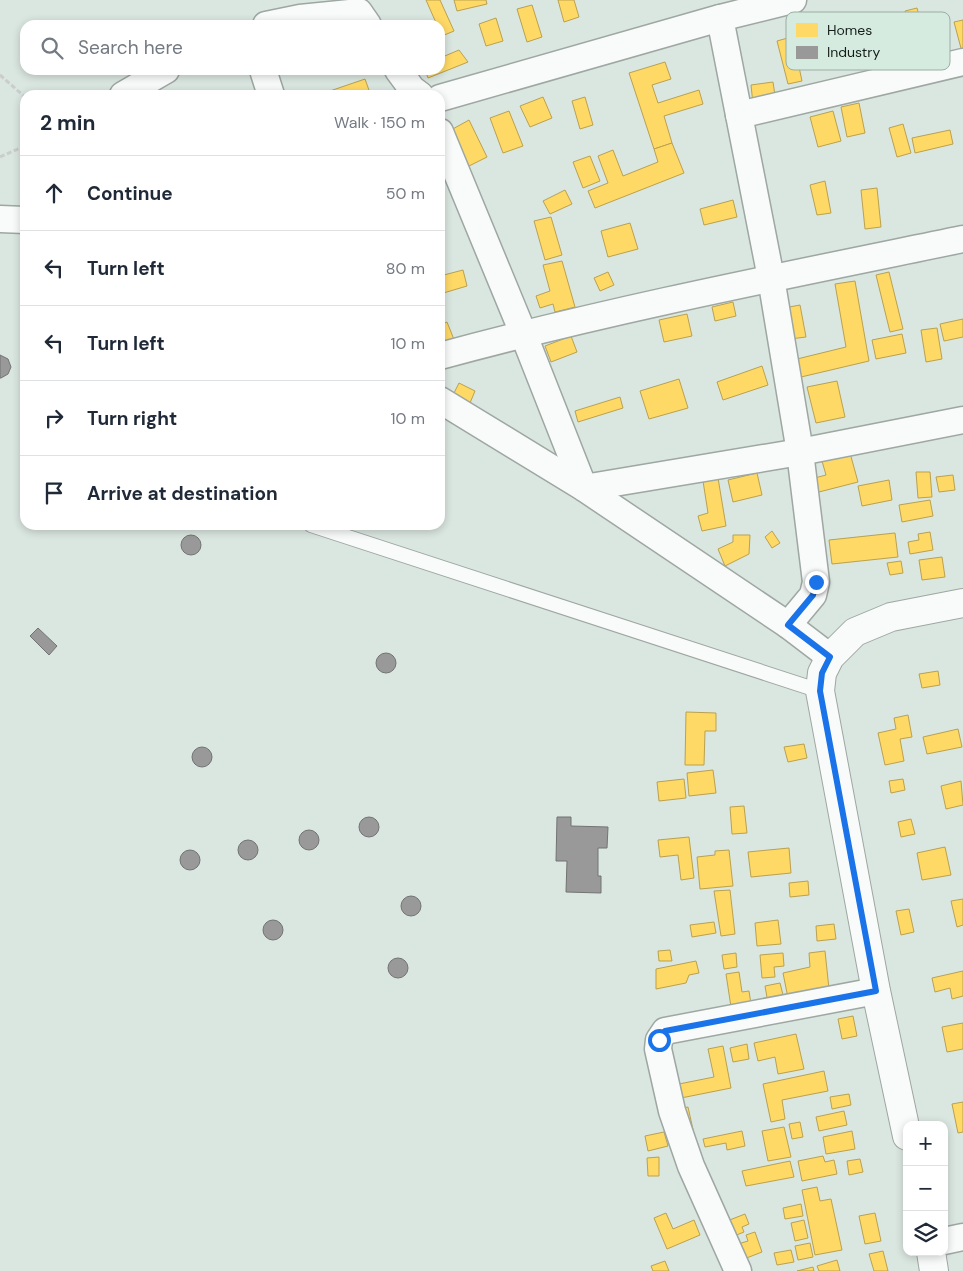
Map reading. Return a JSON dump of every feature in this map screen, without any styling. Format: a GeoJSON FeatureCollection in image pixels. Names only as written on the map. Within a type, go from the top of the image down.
{"type":"FeatureCollection","features":[{"type":"Feature","properties":{"kind":"street"},"geometry":{"type":"LineString","coordinates":[[445,97],[720,18],[793,0]]}},
{"type":"Feature","properties":{"kind":"street"},"geometry":{"type":"LineString","coordinates":[[290,20],[359,12],[365,20]]}},
{"type":"Feature","properties":{"kind":"street"},"geometry":{"type":"LineString","coordinates":[[720,18],[771,278],[800,452],[816,582],[813,595],[788,625]]}},
{"type":"Feature","properties":{"kind":"street"},"geometry":{"type":"LineString","coordinates":[[950,65],[963,62]]}},
{"type":"Feature","properties":{"kind":"street"},"geometry":{"type":"LineString","coordinates":[[739,114],[929,70]]}},
{"type":"Feature","properties":{"kind":"street"},"geometry":{"type":"LineString","coordinates":[[132,90],[157,75]]}},
{"type":"Feature","properties":{"kind":"street"},"geometry":{"type":"LineString","coordinates":[[265,75],[269,90]]}},
{"type":"Feature","properties":{"kind":"street"},"geometry":{"type":"LineString","coordinates":[[402,75],[413,90]]}},
{"type":"Feature","properties":{"kind":"street"},"geometry":{"type":"LineString","coordinates":[[445,144],[523,333],[584,488]]}},
{"type":"Feature","properties":{"kind":"street"},"geometry":{"type":"LineString","coordinates":[[0,219],[20,220]]}},
{"type":"Feature","properties":{"kind":"street"},"geometry":{"type":"LineString","coordinates":[[445,355],[523,333],[771,278],[963,239]]}},
{"type":"Feature","properties":{"kind":"street"},"geometry":{"type":"LineString","coordinates":[[445,403],[584,488],[788,625],[830,657]]}},
{"type":"Feature","properties":{"kind":"street"},"geometry":{"type":"LineString","coordinates":[[584,488],[800,452],[963,420]]}},
{"type":"Feature","properties":{"kind":"street"},"geometry":{"type":"LineString","coordinates":[[904,1121],[876,991],[820,691],[822,673],[830,657],[855,632],[890,617],[963,603]]}},
{"type":"Feature","properties":{"kind":"street"},"geometry":{"type":"LineString","coordinates":[[738,1271],[691,1166],[672,1111],[658,1049],[659,1040],[665,1031],[876,991]]}},
{"type":"Feature","properties":{"kind":"street"},"geometry":{"type":"LineString","coordinates":[[948,1240],[963,1237]]}},
{"type":"Feature","properties":{"kind":"street"},"geometry":{"type":"LineString","coordinates":[[932,1256],[934,1271]]}},
{"type":"Feature","properties":{"kind":"lane"},"geometry":{"type":"LineString","coordinates":[[326,530],[820,691]]}},
{"type":"Feature","properties":{"kind":"path"},"geometry":{"type":"LineString","coordinates":[[0,75],[20,93]]}},
{"type":"Feature","properties":{"kind":"path"},"geometry":{"type":"LineString","coordinates":[[0,157],[20,148]]}},
{"type":"Feature","properties":{"kind":"building: Homes"},"geometry":{"type":"Polygon","coordinates":[[[426,0],[440,0],[454,31],[445,35],[445,20],[435,20],[426,0]]]}},
{"type":"Feature","properties":{"kind":"building: Homes"},"geometry":{"type":"Polygon","coordinates":[[[454,0],[486,0],[487,4],[457,11],[454,0]]]}},
{"type":"Feature","properties":{"kind":"building: Homes"},"geometry":{"type":"Polygon","coordinates":[[[558,0],[574,0],[579,17],[564,22],[558,0]]]}},
{"type":"Feature","properties":{"kind":"building: Homes"},"geometry":{"type":"Polygon","coordinates":[[[532,5],[542,37],[527,42],[517,9],[532,5]]]}},
{"type":"Feature","properties":{"kind":"building: Homes"},"geometry":{"type":"Polygon","coordinates":[[[917,8],[918,12],[905,12],[917,8]]]}},
{"type":"Feature","properties":{"kind":"building: Homes"},"geometry":{"type":"Polygon","coordinates":[[[496,18],[503,41],[486,46],[479,24],[496,18]]]}},
{"type":"Feature","properties":{"kind":"building: Homes"},"geometry":{"type":"Polygon","coordinates":[[[963,20],[963,52],[962,52],[954,22],[963,20]]]}},
{"type":"Feature","properties":{"kind":"building: Homes"},"geometry":{"type":"Polygon","coordinates":[[[786,38],[786,70],[800,70],[802,81],[788,84],[777,41],[786,38]]]}},
{"type":"Feature","properties":{"kind":"building: Homes"},"geometry":{"type":"Polygon","coordinates":[[[459,50],[468,62],[445,71],[445,56],[459,50]]]}},
{"type":"Feature","properties":{"kind":"building: Homes"},"geometry":{"type":"Polygon","coordinates":[[[665,62],[671,79],[652,85],[658,103],[699,90],[703,104],[664,116],[672,143],[654,149],[629,73],[665,62]]]}},
{"type":"Feature","properties":{"kind":"building: Homes"},"geometry":{"type":"Polygon","coordinates":[[[365,79],[369,90],[333,90],[365,79]]]}},
{"type":"Feature","properties":{"kind":"building: Homes"},"geometry":{"type":"Polygon","coordinates":[[[773,82],[776,102],[753,104],[751,85],[773,82]]]}},
{"type":"Feature","properties":{"kind":"building: Homes"},"geometry":{"type":"Polygon","coordinates":[[[543,97],[552,118],[530,127],[520,106],[543,97]]]}},
{"type":"Feature","properties":{"kind":"building: Homes"},"geometry":{"type":"Polygon","coordinates":[[[585,97],[593,125],[580,129],[572,101],[585,97]]]}},
{"type":"Feature","properties":{"kind":"building: Homes"},"geometry":{"type":"Polygon","coordinates":[[[859,103],[865,133],[847,137],[841,107],[859,103]]]}},
{"type":"Feature","properties":{"kind":"building: Homes"},"geometry":{"type":"Polygon","coordinates":[[[509,111],[523,146],[503,153],[490,118],[509,111]]]}},
{"type":"Feature","properties":{"kind":"building: Homes"},"geometry":{"type":"Polygon","coordinates":[[[833,111],[841,141],[818,147],[810,117],[833,111]]]}},
{"type":"Feature","properties":{"kind":"building: Homes"},"geometry":{"type":"Polygon","coordinates":[[[469,120],[487,157],[469,166],[451,130],[469,120]]]}},
{"type":"Feature","properties":{"kind":"building: Homes"},"geometry":{"type":"Polygon","coordinates":[[[903,124],[911,153],[897,157],[889,128],[903,124]]]}},
{"type":"Feature","properties":{"kind":"building: Homes"},"geometry":{"type":"Polygon","coordinates":[[[950,130],[953,144],[915,153],[912,138],[950,130]]]}},
{"type":"Feature","properties":{"kind":"building: Homes"},"geometry":{"type":"Polygon","coordinates":[[[672,143],[684,173],[595,208],[588,191],[608,183],[598,156],[613,150],[623,176],[658,162],[654,149],[672,143]]]}},
{"type":"Feature","properties":{"kind":"building: Homes"},"geometry":{"type":"Polygon","coordinates":[[[590,156],[600,181],[583,188],[573,162],[590,156]]]}},
{"type":"Feature","properties":{"kind":"building: Homes"},"geometry":{"type":"Polygon","coordinates":[[[825,181],[831,213],[817,215],[810,185],[825,181]]]}},
{"type":"Feature","properties":{"kind":"building: Homes"},"geometry":{"type":"Polygon","coordinates":[[[877,188],[881,227],[865,229],[861,190],[877,188]]]}},
{"type":"Feature","properties":{"kind":"building: Homes"},"geometry":{"type":"Polygon","coordinates":[[[565,190],[572,204],[550,214],[543,201],[565,190]]]}},
{"type":"Feature","properties":{"kind":"building: Homes"},"geometry":{"type":"Polygon","coordinates":[[[733,200],[737,217],[704,225],[700,209],[733,200]]]}},
{"type":"Feature","properties":{"kind":"building: Homes"},"geometry":{"type":"Polygon","coordinates":[[[551,217],[562,255],[545,260],[534,221],[551,217]]]}},
{"type":"Feature","properties":{"kind":"building: Homes"},"geometry":{"type":"Polygon","coordinates":[[[630,223],[638,249],[608,257],[601,231],[630,223]]]}},
{"type":"Feature","properties":{"kind":"building: Homes"},"geometry":{"type":"Polygon","coordinates":[[[562,261],[575,307],[555,312],[553,304],[540,308],[536,296],[550,291],[543,265],[562,261]]]}},
{"type":"Feature","properties":{"kind":"building: Homes"},"geometry":{"type":"Polygon","coordinates":[[[463,270],[467,286],[445,293],[445,275],[463,270]]]}},
{"type":"Feature","properties":{"kind":"building: Homes"},"geometry":{"type":"Polygon","coordinates":[[[608,272],[614,285],[600,291],[594,278],[608,272]]]}},
{"type":"Feature","properties":{"kind":"building: Homes"},"geometry":{"type":"Polygon","coordinates":[[[889,272],[903,329],[890,332],[876,275],[889,272]]]}},
{"type":"Feature","properties":{"kind":"building: Homes"},"geometry":{"type":"Polygon","coordinates":[[[855,281],[869,361],[801,377],[797,359],[846,347],[835,284],[855,281]]]}},
{"type":"Feature","properties":{"kind":"building: Homes"},"geometry":{"type":"Polygon","coordinates":[[[733,302],[736,316],[715,321],[712,307],[733,302]]]}},
{"type":"Feature","properties":{"kind":"building: Homes"},"geometry":{"type":"Polygon","coordinates":[[[800,305],[806,337],[790,339],[784,308],[800,305]]]}},
{"type":"Feature","properties":{"kind":"building: Homes"},"geometry":{"type":"Polygon","coordinates":[[[687,314],[692,336],[664,342],[659,320],[687,314]]]}},
{"type":"Feature","properties":{"kind":"building: Homes"},"geometry":{"type":"Polygon","coordinates":[[[963,319],[963,337],[944,341],[940,324],[963,319]]]}},
{"type":"Feature","properties":{"kind":"building: Homes"},"geometry":{"type":"Polygon","coordinates":[[[447,322],[455,342],[445,346],[445,323],[447,322]]]}},
{"type":"Feature","properties":{"kind":"building: Homes"},"geometry":{"type":"Polygon","coordinates":[[[937,328],[942,359],[926,362],[921,330],[937,328]]]}},
{"type":"Feature","properties":{"kind":"building: Homes"},"geometry":{"type":"Polygon","coordinates":[[[902,334],[906,353],[876,359],[872,340],[902,334]]]}},
{"type":"Feature","properties":{"kind":"building: Homes"},"geometry":{"type":"Polygon","coordinates":[[[571,336],[577,352],[551,362],[545,346],[571,336]]]}},
{"type":"Feature","properties":{"kind":"building: Homes"},"geometry":{"type":"Polygon","coordinates":[[[762,366],[768,385],[723,400],[717,382],[762,366]]]}},
{"type":"Feature","properties":{"kind":"building: Homes"},"geometry":{"type":"Polygon","coordinates":[[[679,379],[688,408],[649,419],[640,391],[679,379]]]}},
{"type":"Feature","properties":{"kind":"building: Homes"},"geometry":{"type":"Polygon","coordinates":[[[837,381],[845,417],[816,423],[807,387],[837,381]]]}},
{"type":"Feature","properties":{"kind":"building: Homes"},"geometry":{"type":"Polygon","coordinates":[[[459,383],[475,391],[470,403],[453,395],[459,383]]]}},
{"type":"Feature","properties":{"kind":"building: Homes"},"geometry":{"type":"Polygon","coordinates":[[[620,397],[623,408],[578,422],[575,411],[620,397]]]}},
{"type":"Feature","properties":{"kind":"building: Homes"},"geometry":{"type":"Polygon","coordinates":[[[850,453],[858,482],[815,493],[811,479],[826,475],[822,461],[850,453]]]}},
{"type":"Feature","properties":{"kind":"building: Homes"},"geometry":{"type":"Polygon","coordinates":[[[916,472],[930,472],[932,497],[918,498],[916,472]]]}},
{"type":"Feature","properties":{"kind":"building: Homes"},"geometry":{"type":"Polygon","coordinates":[[[757,473],[762,495],[733,502],[728,480],[757,473]]]}},
{"type":"Feature","properties":{"kind":"building: Homes"},"geometry":{"type":"Polygon","coordinates":[[[953,475],[955,490],[939,492],[936,477],[953,475]]]}},
{"type":"Feature","properties":{"kind":"building: Homes"},"geometry":{"type":"Polygon","coordinates":[[[718,478],[726,526],[702,531],[698,516],[708,513],[703,481],[718,478]]]}},
{"type":"Feature","properties":{"kind":"building: Homes"},"geometry":{"type":"Polygon","coordinates":[[[889,480],[892,500],[862,506],[858,486],[889,480]]]}},
{"type":"Feature","properties":{"kind":"building: Homes"},"geometry":{"type":"Polygon","coordinates":[[[930,500],[933,516],[902,522],[899,505],[930,500]]]}},
{"type":"Feature","properties":{"kind":"building: Homes"},"geometry":{"type":"Polygon","coordinates":[[[772,531],[780,543],[772,548],[765,537],[772,531]]]}},
{"type":"Feature","properties":{"kind":"building: Homes"},"geometry":{"type":"Polygon","coordinates":[[[930,532],[933,550],[910,554],[908,542],[919,540],[918,534],[930,532]]]}},
{"type":"Feature","properties":{"kind":"building: Homes"},"geometry":{"type":"Polygon","coordinates":[[[895,533],[898,557],[832,564],[829,540],[895,533]]]}},
{"type":"Feature","properties":{"kind":"building: Homes"},"geometry":{"type":"Polygon","coordinates":[[[733,535],[750,535],[749,554],[725,566],[718,549],[733,542],[733,535]]]}},
{"type":"Feature","properties":{"kind":"building: Homes"},"geometry":{"type":"Polygon","coordinates":[[[942,557],[945,577],[922,580],[919,560],[942,557]]]}},
{"type":"Feature","properties":{"kind":"building: Homes"},"geometry":{"type":"Polygon","coordinates":[[[901,561],[903,573],[890,575],[887,563],[901,561]]]}},
{"type":"Feature","properties":{"kind":"building: Homes"},"geometry":{"type":"Polygon","coordinates":[[[938,671],[940,685],[922,688],[919,674],[938,671]]]}},
{"type":"Feature","properties":{"kind":"building: Homes"},"geometry":{"type":"Polygon","coordinates":[[[686,712],[716,713],[716,731],[705,731],[704,765],[685,765],[686,712]]]}},
{"type":"Feature","properties":{"kind":"building: Homes"},"geometry":{"type":"Polygon","coordinates":[[[908,715],[912,737],[900,739],[904,761],[885,765],[878,733],[896,729],[894,718],[908,715]]]}},
{"type":"Feature","properties":{"kind":"building: Homes"},"geometry":{"type":"Polygon","coordinates":[[[958,729],[962,747],[927,754],[923,737],[958,729]]]}},
{"type":"Feature","properties":{"kind":"building: Homes"},"geometry":{"type":"Polygon","coordinates":[[[804,744],[807,758],[788,762],[784,747],[804,744]]]}},
{"type":"Feature","properties":{"kind":"building: Homes"},"geometry":{"type":"Polygon","coordinates":[[[713,770],[716,793],[689,796],[687,773],[713,770]]]}},
{"type":"Feature","properties":{"kind":"building: Homes"},"geometry":{"type":"Polygon","coordinates":[[[684,779],[686,798],[659,801],[657,782],[684,779]]]}},
{"type":"Feature","properties":{"kind":"building: Homes"},"geometry":{"type":"Polygon","coordinates":[[[903,779],[905,790],[891,793],[889,781],[903,779]]]}},
{"type":"Feature","properties":{"kind":"building: Homes"},"geometry":{"type":"Polygon","coordinates":[[[961,781],[963,805],[946,809],[941,786],[961,781]]]}},
{"type":"Feature","properties":{"kind":"building: Homes"},"geometry":{"type":"Polygon","coordinates":[[[744,806],[747,833],[732,834],[730,807],[744,806]]]}},
{"type":"Feature","properties":{"kind":"building: Homes"},"geometry":{"type":"Polygon","coordinates":[[[911,819],[915,834],[901,837],[898,822],[911,819]]]}},
{"type":"Feature","properties":{"kind":"building: Homes"},"geometry":{"type":"Polygon","coordinates":[[[689,837],[694,878],[681,880],[678,855],[660,857],[658,840],[689,837]]]}},
{"type":"Feature","properties":{"kind":"building: Homes"},"geometry":{"type":"Polygon","coordinates":[[[945,847],[951,875],[922,880],[917,853],[945,847]]]}},
{"type":"Feature","properties":{"kind":"building: Homes"},"geometry":{"type":"Polygon","coordinates":[[[789,848],[791,873],[751,877],[748,852],[789,848]]]}},
{"type":"Feature","properties":{"kind":"building: Homes"},"geometry":{"type":"Polygon","coordinates":[[[729,850],[733,886],[700,889],[697,857],[715,855],[715,851],[729,850]]]}},
{"type":"Feature","properties":{"kind":"building: Homes"},"geometry":{"type":"Polygon","coordinates":[[[808,881],[809,895],[790,897],[789,883],[808,881]]]}},
{"type":"Feature","properties":{"kind":"building: Homes"},"geometry":{"type":"Polygon","coordinates":[[[730,890],[735,934],[721,936],[714,891],[730,890]]]}},
{"type":"Feature","properties":{"kind":"building: Homes"},"geometry":{"type":"Polygon","coordinates":[[[963,899],[963,925],[957,927],[951,901],[963,899]]]}},
{"type":"Feature","properties":{"kind":"building: Homes"},"geometry":{"type":"Polygon","coordinates":[[[909,909],[914,932],[901,935],[896,911],[909,909]]]}},
{"type":"Feature","properties":{"kind":"building: Homes"},"geometry":{"type":"Polygon","coordinates":[[[778,920],[781,944],[757,946],[755,923],[778,920]]]}},
{"type":"Feature","properties":{"kind":"building: Homes"},"geometry":{"type":"Polygon","coordinates":[[[714,922],[716,933],[692,937],[690,925],[714,922]]]}},
{"type":"Feature","properties":{"kind":"building: Homes"},"geometry":{"type":"Polygon","coordinates":[[[834,924],[836,939],[817,941],[816,926],[834,924]]]}},
{"type":"Feature","properties":{"kind":"building: Homes"},"geometry":{"type":"Polygon","coordinates":[[[670,950],[672,961],[659,961],[658,951],[670,950]]]}},
{"type":"Feature","properties":{"kind":"building: Homes"},"geometry":{"type":"Polygon","coordinates":[[[825,951],[829,989],[788,998],[783,973],[810,967],[809,953],[825,951]]]}},
{"type":"Feature","properties":{"kind":"building: Homes"},"geometry":{"type":"Polygon","coordinates":[[[736,953],[737,967],[724,969],[722,955],[736,953]]]}},
{"type":"Feature","properties":{"kind":"building: Homes"},"geometry":{"type":"Polygon","coordinates":[[[783,953],[784,966],[774,967],[775,977],[762,978],[760,955],[783,953]]]}},
{"type":"Feature","properties":{"kind":"building: Homes"},"geometry":{"type":"Polygon","coordinates":[[[696,961],[699,973],[689,975],[686,983],[656,989],[656,969],[696,961]]]}},
{"type":"Feature","properties":{"kind":"building: Homes"},"geometry":{"type":"Polygon","coordinates":[[[963,971],[963,996],[952,999],[950,988],[935,992],[932,978],[963,971]]]}},
{"type":"Feature","properties":{"kind":"building: Homes"},"geometry":{"type":"Polygon","coordinates":[[[739,972],[742,992],[749,991],[751,1004],[731,1007],[726,974],[739,972]]]}},
{"type":"Feature","properties":{"kind":"building: Homes"},"geometry":{"type":"Polygon","coordinates":[[[780,983],[784,999],[768,1003],[765,986],[780,983]]]}},
{"type":"Feature","properties":{"kind":"building: Homes"},"geometry":{"type":"Polygon","coordinates":[[[853,1016],[857,1036],[842,1039],[838,1019],[853,1016]]]}},
{"type":"Feature","properties":{"kind":"building: Homes"},"geometry":{"type":"Polygon","coordinates":[[[963,1023],[963,1049],[947,1052],[942,1027],[963,1023]]]}},
{"type":"Feature","properties":{"kind":"building: Homes"},"geometry":{"type":"Polygon","coordinates":[[[796,1034],[804,1069],[778,1074],[775,1057],[758,1061],[754,1043],[796,1034]]]}},
{"type":"Feature","properties":{"kind":"building: Homes"},"geometry":{"type":"Polygon","coordinates":[[[747,1044],[749,1059],[733,1062],[730,1048],[747,1044]]]}},
{"type":"Feature","properties":{"kind":"building: Homes"},"geometry":{"type":"Polygon","coordinates":[[[723,1046],[731,1088],[676,1099],[674,1085],[714,1077],[708,1049],[723,1046]]]}},
{"type":"Feature","properties":{"kind":"building: Homes"},"geometry":{"type":"Polygon","coordinates":[[[824,1071],[828,1091],[782,1100],[785,1119],[771,1122],[763,1084],[824,1071]]]}},
{"type":"Feature","properties":{"kind":"building: Homes"},"geometry":{"type":"Polygon","coordinates":[[[849,1094],[851,1105],[832,1109],[830,1097],[849,1094]]]}},
{"type":"Feature","properties":{"kind":"building: Homes"},"geometry":{"type":"Polygon","coordinates":[[[963,1102],[963,1132],[958,1133],[952,1104],[963,1102]]]}},
{"type":"Feature","properties":{"kind":"building: Homes"},"geometry":{"type":"Polygon","coordinates":[[[688,1107],[694,1134],[678,1109],[688,1107]]]}},
{"type":"Feature","properties":{"kind":"building: Homes"},"geometry":{"type":"Polygon","coordinates":[[[844,1111],[847,1125],[819,1131],[816,1117],[844,1111]]]}},
{"type":"Feature","properties":{"kind":"building: Homes"},"geometry":{"type":"Polygon","coordinates":[[[800,1122],[803,1137],[792,1139],[789,1124],[800,1122]]]}},
{"type":"Feature","properties":{"kind":"building: Homes"},"geometry":{"type":"Polygon","coordinates":[[[784,1127],[791,1157],[768,1161],[762,1131],[784,1127]]]}},
{"type":"Feature","properties":{"kind":"building: Homes"},"geometry":{"type":"Polygon","coordinates":[[[742,1131],[745,1146],[727,1150],[726,1143],[705,1147],[703,1139],[742,1131]]]}},
{"type":"Feature","properties":{"kind":"building: Homes"},"geometry":{"type":"Polygon","coordinates":[[[852,1131],[855,1149],[826,1154],[823,1137],[852,1131]]]}},
{"type":"Feature","properties":{"kind":"building: Homes"},"geometry":{"type":"Polygon","coordinates":[[[664,1132],[668,1146],[648,1151],[645,1136],[664,1132]]]}},
{"type":"Feature","properties":{"kind":"building: Homes"},"geometry":{"type":"Polygon","coordinates":[[[823,1156],[825,1162],[834,1160],[837,1174],[802,1181],[798,1161],[823,1156]]]}},
{"type":"Feature","properties":{"kind":"building: Homes"},"geometry":{"type":"Polygon","coordinates":[[[659,1157],[659,1176],[648,1176],[647,1158],[659,1157]]]}},
{"type":"Feature","properties":{"kind":"building: Homes"},"geometry":{"type":"Polygon","coordinates":[[[860,1159],[863,1172],[849,1175],[847,1161],[860,1159]]]}},
{"type":"Feature","properties":{"kind":"building: Homes"},"geometry":{"type":"Polygon","coordinates":[[[790,1161],[794,1177],[746,1186],[742,1171],[790,1161]]]}},
{"type":"Feature","properties":{"kind":"building: Homes"},"geometry":{"type":"Polygon","coordinates":[[[817,1187],[820,1201],[831,1199],[842,1250],[815,1255],[802,1190],[817,1187]]]}},
{"type":"Feature","properties":{"kind":"building: Homes"},"geometry":{"type":"Polygon","coordinates":[[[801,1204],[803,1216],[785,1219],[783,1208],[801,1204]]]}},
{"type":"Feature","properties":{"kind":"building: Homes"},"geometry":{"type":"Polygon","coordinates":[[[666,1213],[673,1229],[694,1220],[700,1235],[667,1249],[654,1218],[666,1213]]]}},
{"type":"Feature","properties":{"kind":"building: Homes"},"geometry":{"type":"Polygon","coordinates":[[[875,1213],[881,1241],[865,1244],[859,1216],[875,1213]]]}},
{"type":"Feature","properties":{"kind":"building: Homes"},"geometry":{"type":"Polygon","coordinates":[[[745,1214],[749,1224],[742,1227],[744,1232],[734,1236],[727,1221],[745,1214]]]}},
{"type":"Feature","properties":{"kind":"building: Homes"},"geometry":{"type":"Polygon","coordinates":[[[804,1220],[808,1238],[795,1241],[791,1223],[804,1220]]]}},
{"type":"Feature","properties":{"kind":"building: Homes"},"geometry":{"type":"Polygon","coordinates":[[[755,1232],[762,1252],[744,1259],[738,1244],[748,1241],[746,1235],[755,1232]]]}},
{"type":"Feature","properties":{"kind":"building: Homes"},"geometry":{"type":"Polygon","coordinates":[[[810,1243],[813,1257],[798,1260],[795,1246],[810,1243]]]}},
{"type":"Feature","properties":{"kind":"building: Homes"},"geometry":{"type":"Polygon","coordinates":[[[791,1250],[794,1262],[777,1265],[774,1253],[791,1250]]]}},
{"type":"Feature","properties":{"kind":"building: Homes"},"geometry":{"type":"Polygon","coordinates":[[[883,1251],[888,1271],[874,1271],[869,1254],[883,1251]]]}},
{"type":"Feature","properties":{"kind":"building: Homes"},"geometry":{"type":"Polygon","coordinates":[[[837,1260],[840,1271],[819,1271],[817,1266],[837,1260]]]}},
{"type":"Feature","properties":{"kind":"building: Homes"},"geometry":{"type":"Polygon","coordinates":[[[665,1261],[669,1271],[653,1271],[651,1266],[665,1261]]]}},
{"type":"Feature","properties":{"kind":"building: Homes"},"geometry":{"type":"Polygon","coordinates":[[[813,1267],[814,1271],[797,1271],[813,1267]]]}},
{"type":"Feature","properties":{"kind":"building: Industry"},"geometry":{"type":"Polygon","coordinates":[[[0,355],[8,359],[11,367],[8,374],[1,378],[0,378],[0,355]]]}},
{"type":"Feature","properties":{"kind":"building: Industry"},"geometry":{"type":"Polygon","coordinates":[[[191,535],[198,538],[201,545],[198,552],[191,555],[184,552],[181,545],[184,538],[191,535]]]}},
{"type":"Feature","properties":{"kind":"building: Industry"},"geometry":{"type":"Polygon","coordinates":[[[38,628],[57,646],[49,655],[30,636],[38,628]]]}},
{"type":"Feature","properties":{"kind":"building: Industry"},"geometry":{"type":"Polygon","coordinates":[[[386,653],[393,656],[396,663],[393,670],[386,673],[379,670],[376,663],[379,656],[386,653]]]}},
{"type":"Feature","properties":{"kind":"building: Industry"},"geometry":{"type":"Polygon","coordinates":[[[202,747],[209,750],[212,757],[209,764],[202,767],[195,764],[192,757],[195,750],[202,747]]]}},
{"type":"Feature","properties":{"kind":"building: Industry"},"geometry":{"type":"Polygon","coordinates":[[[369,817],[376,820],[379,827],[376,834],[369,837],[362,834],[359,827],[362,820],[369,817]]]}},
{"type":"Feature","properties":{"kind":"building: Industry"},"geometry":{"type":"Polygon","coordinates":[[[557,817],[571,817],[571,826],[608,827],[607,848],[598,848],[598,876],[601,876],[601,893],[566,892],[567,861],[556,861],[557,817]]]}},
{"type":"Feature","properties":{"kind":"building: Industry"},"geometry":{"type":"Polygon","coordinates":[[[309,830],[316,833],[319,840],[316,847],[309,850],[302,847],[299,840],[302,833],[309,830]]]}},
{"type":"Feature","properties":{"kind":"building: Industry"},"geometry":{"type":"Polygon","coordinates":[[[248,840],[255,843],[258,850],[255,857],[248,860],[241,857],[238,850],[241,843],[248,840]]]}},
{"type":"Feature","properties":{"kind":"building: Industry"},"geometry":{"type":"Polygon","coordinates":[[[190,850],[197,853],[200,860],[197,867],[190,870],[183,867],[180,860],[183,853],[190,850]]]}},
{"type":"Feature","properties":{"kind":"building: Industry"},"geometry":{"type":"Polygon","coordinates":[[[411,896],[418,899],[421,906],[418,913],[411,916],[404,913],[401,906],[404,899],[411,896]]]}},
{"type":"Feature","properties":{"kind":"building: Industry"},"geometry":{"type":"Polygon","coordinates":[[[273,920],[280,923],[283,930],[280,937],[273,940],[266,937],[263,930],[266,923],[273,920]]]}},
{"type":"Feature","properties":{"kind":"building: Industry"},"geometry":{"type":"Polygon","coordinates":[[[398,958],[405,961],[408,968],[405,975],[398,978],[391,975],[388,968],[391,961],[398,958]]]}},
{"type":"Feature","properties":{"kind":"route"},"geometry":{"type":"LineString","coordinates":[[659,1040],[665,1031],[876,991],[820,691],[822,673],[830,657],[788,625],[813,595],[816,589],[816,582]]}}]}
